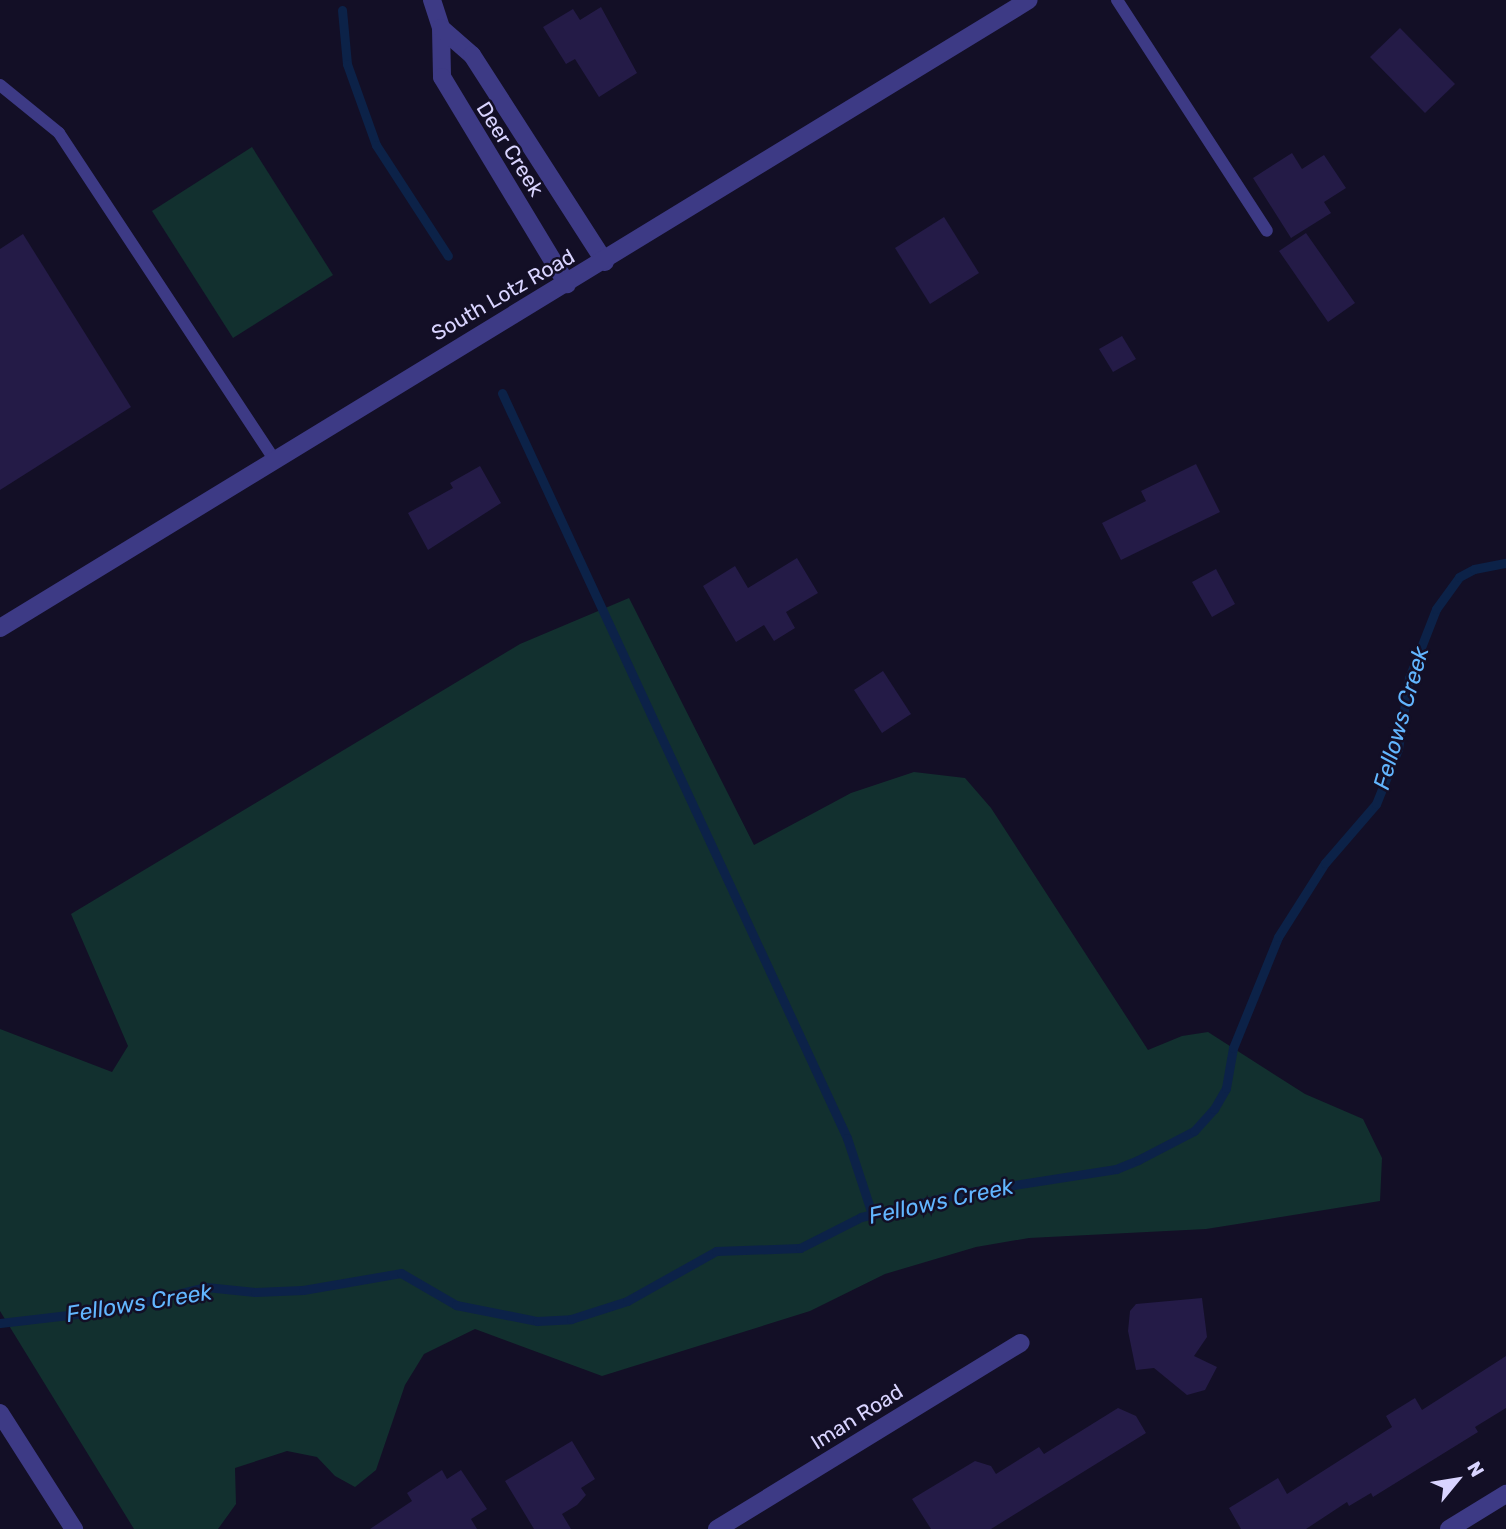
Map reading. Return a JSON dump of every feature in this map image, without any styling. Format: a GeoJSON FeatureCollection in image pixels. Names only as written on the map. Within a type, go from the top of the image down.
{"type":"FeatureCollection","features":[{"type":"Feature","properties":{"kind":"street","name":"Deer Creek"},"geometry":{"type":"LineString","coordinates":[[432,0],[440,28],[442,77],[467,126],[567,284]]}},
{"type":"Feature","properties":{"kind":"street","name":"South Lotz Road"},"geometry":{"type":"LineString","coordinates":[[0,628],[274,459],[605,262],[1029,0]]}},
{"type":"Feature","properties":{"kind":"street","name":"Deer Creek"},"geometry":{"type":"LineString","coordinates":[[440,28],[471,55],[605,262]]}},
{"type":"Feature","properties":{"kind":"street","name":"Iman Road"},"geometry":{"type":"LineString","coordinates":[[718,1529],[1020,1343]]}},
{"type":"Feature","properties":{"kind":"street"},"geometry":{"type":"LineString","coordinates":[[0,1413],[74,1529]]}},
{"type":"Feature","properties":{"kind":"street"},"geometry":{"type":"LineString","coordinates":[[1449,1529],[1505,1495]]}},
{"type":"Feature","properties":{"kind":"lane"},"geometry":{"type":"LineString","coordinates":[[1117,0],[1267,231]]}},
{"type":"Feature","properties":{"kind":"lane"},"geometry":{"type":"LineString","coordinates":[[0,85],[59,133],[274,459]]}},
{"type":"Feature","properties":{"kind":"green space"},"geometry":{"type":"Polygon","coordinates":[[[252,147],[333,275],[233,338],[152,211],[252,147]]]}},
{"type":"Feature","properties":{"kind":"green space"},"geometry":{"type":"Polygon","coordinates":[[[629,598],[754,845],[851,793],[914,772],[965,778],[991,808],[1148,1050],[1182,1036],[1208,1032],[1305,1094],[1363,1119],[1382,1158],[1380,1201],[1206,1229],[1029,1238],[976,1247],[885,1274],[810,1311],[602,1376],[475,1329],[424,1354],[405,1385],[376,1470],[355,1487],[335,1476],[317,1457],[287,1451],[235,1468],[236,1504],[218,1529],[134,1529],[0,1311],[0,1029],[112,1072],[128,1046],[71,914],[520,644],[629,598]]]}},
{"type":"Feature","properties":{"kind":"building"},"geometry":{"type":"Polygon","coordinates":[[[601,7],[637,73],[599,97],[575,59],[566,64],[543,27],[573,9],[580,20],[601,7]]]}},
{"type":"Feature","properties":{"kind":"building"},"geometry":{"type":"Polygon","coordinates":[[[1400,28],[1455,84],[1425,113],[1370,57],[1400,28]]]}},
{"type":"Feature","properties":{"kind":"building"},"geometry":{"type":"Polygon","coordinates":[[[1292,153],[1302,169],[1324,155],[1346,188],[1324,202],[1331,213],[1291,238],[1253,178],[1292,153]]]}},
{"type":"Feature","properties":{"kind":"building"},"geometry":{"type":"Polygon","coordinates":[[[944,217],[979,273],[930,304],[895,248],[944,217]]]}},
{"type":"Feature","properties":{"kind":"building"},"geometry":{"type":"Polygon","coordinates":[[[1306,233],[1355,303],[1328,322],[1279,251],[1306,233]]]}},
{"type":"Feature","properties":{"kind":"building"},"geometry":{"type":"Polygon","coordinates":[[[23,234],[131,407],[0,490],[0,249],[23,234]]]}},
{"type":"Feature","properties":{"kind":"building"},"geometry":{"type":"Polygon","coordinates":[[[1122,336],[1136,359],[1113,372],[1099,349],[1122,336]]]}},
{"type":"Feature","properties":{"kind":"building"},"geometry":{"type":"Polygon","coordinates":[[[1196,464],[1220,512],[1121,560],[1102,523],[1146,501],[1141,491],[1196,464]]]}},
{"type":"Feature","properties":{"kind":"building"},"geometry":{"type":"Polygon","coordinates":[[[480,466],[501,503],[428,550],[408,513],[453,488],[450,483],[480,466]]]}},
{"type":"Feature","properties":{"kind":"building"},"geometry":{"type":"Polygon","coordinates":[[[797,558],[818,593],[786,612],[795,628],[774,641],[764,625],[736,642],[703,586],[735,566],[748,588],[797,558]]]}},
{"type":"Feature","properties":{"kind":"building"},"geometry":{"type":"Polygon","coordinates":[[[1216,569],[1235,604],[1212,617],[1192,582],[1216,569]]]}},
{"type":"Feature","properties":{"kind":"building"},"geometry":{"type":"Polygon","coordinates":[[[883,671],[911,714],[882,733],[854,690],[883,671]]]}},
{"type":"Feature","properties":{"kind":"building"},"geometry":{"type":"Polygon","coordinates":[[[1202,1298],[1207,1337],[1194,1356],[1217,1367],[1205,1390],[1187,1395],[1154,1368],[1136,1370],[1128,1331],[1130,1311],[1136,1304],[1202,1298]]]}},
{"type":"Feature","properties":{"kind":"building"},"geometry":{"type":"Polygon","coordinates":[[[1506,1356],[1506,1408],[1475,1427],[1478,1432],[1373,1497],[1371,1493],[1349,1506],[1347,1502],[1306,1529],[1241,1529],[1229,1508],[1278,1478],[1287,1494],[1392,1427],[1386,1416],[1415,1398],[1422,1410],[1506,1356]]]}},
{"type":"Feature","properties":{"kind":"building"},"geometry":{"type":"Polygon","coordinates":[[[1118,1408],[1136,1416],[1146,1433],[991,1529],[931,1529],[912,1499],[975,1461],[991,1466],[996,1474],[1039,1447],[1044,1454],[1118,1408]]]}},
{"type":"Feature","properties":{"kind":"building"},"geometry":{"type":"Polygon","coordinates":[[[572,1441],[595,1479],[581,1488],[586,1495],[577,1505],[562,1514],[571,1529],[534,1529],[505,1481],[572,1441]]]}},
{"type":"Feature","properties":{"kind":"building"},"geometry":{"type":"Polygon","coordinates":[[[442,1470],[447,1479],[461,1470],[487,1509],[471,1519],[477,1529],[370,1529],[412,1501],[407,1493],[442,1470]]]}},
{"type":"Feature","properties":{"kind":"waterway"},"geometry":{"type":"LineString","coordinates":[[342,10],[347,64],[376,145],[448,256]]}},
{"type":"Feature","properties":{"kind":"waterway"},"geometry":{"type":"LineString","coordinates":[[502,393],[847,1138],[872,1214]]}},
{"type":"Feature","properties":{"kind":"waterway","name":"Fellows Creek"},"geometry":{"type":"LineString","coordinates":[[0,1323],[111,1310],[206,1287],[255,1292],[303,1290],[401,1273],[456,1305],[537,1321],[571,1319],[627,1301],[716,1251],[800,1248],[861,1217],[963,1193],[1116,1169],[1138,1160],[1194,1131],[1214,1109],[1226,1088],[1233,1048],[1278,937],[1325,863],[1376,804],[1398,749],[1409,678],[1436,609],[1459,577],[1474,569],[1506,563]]}}]}
